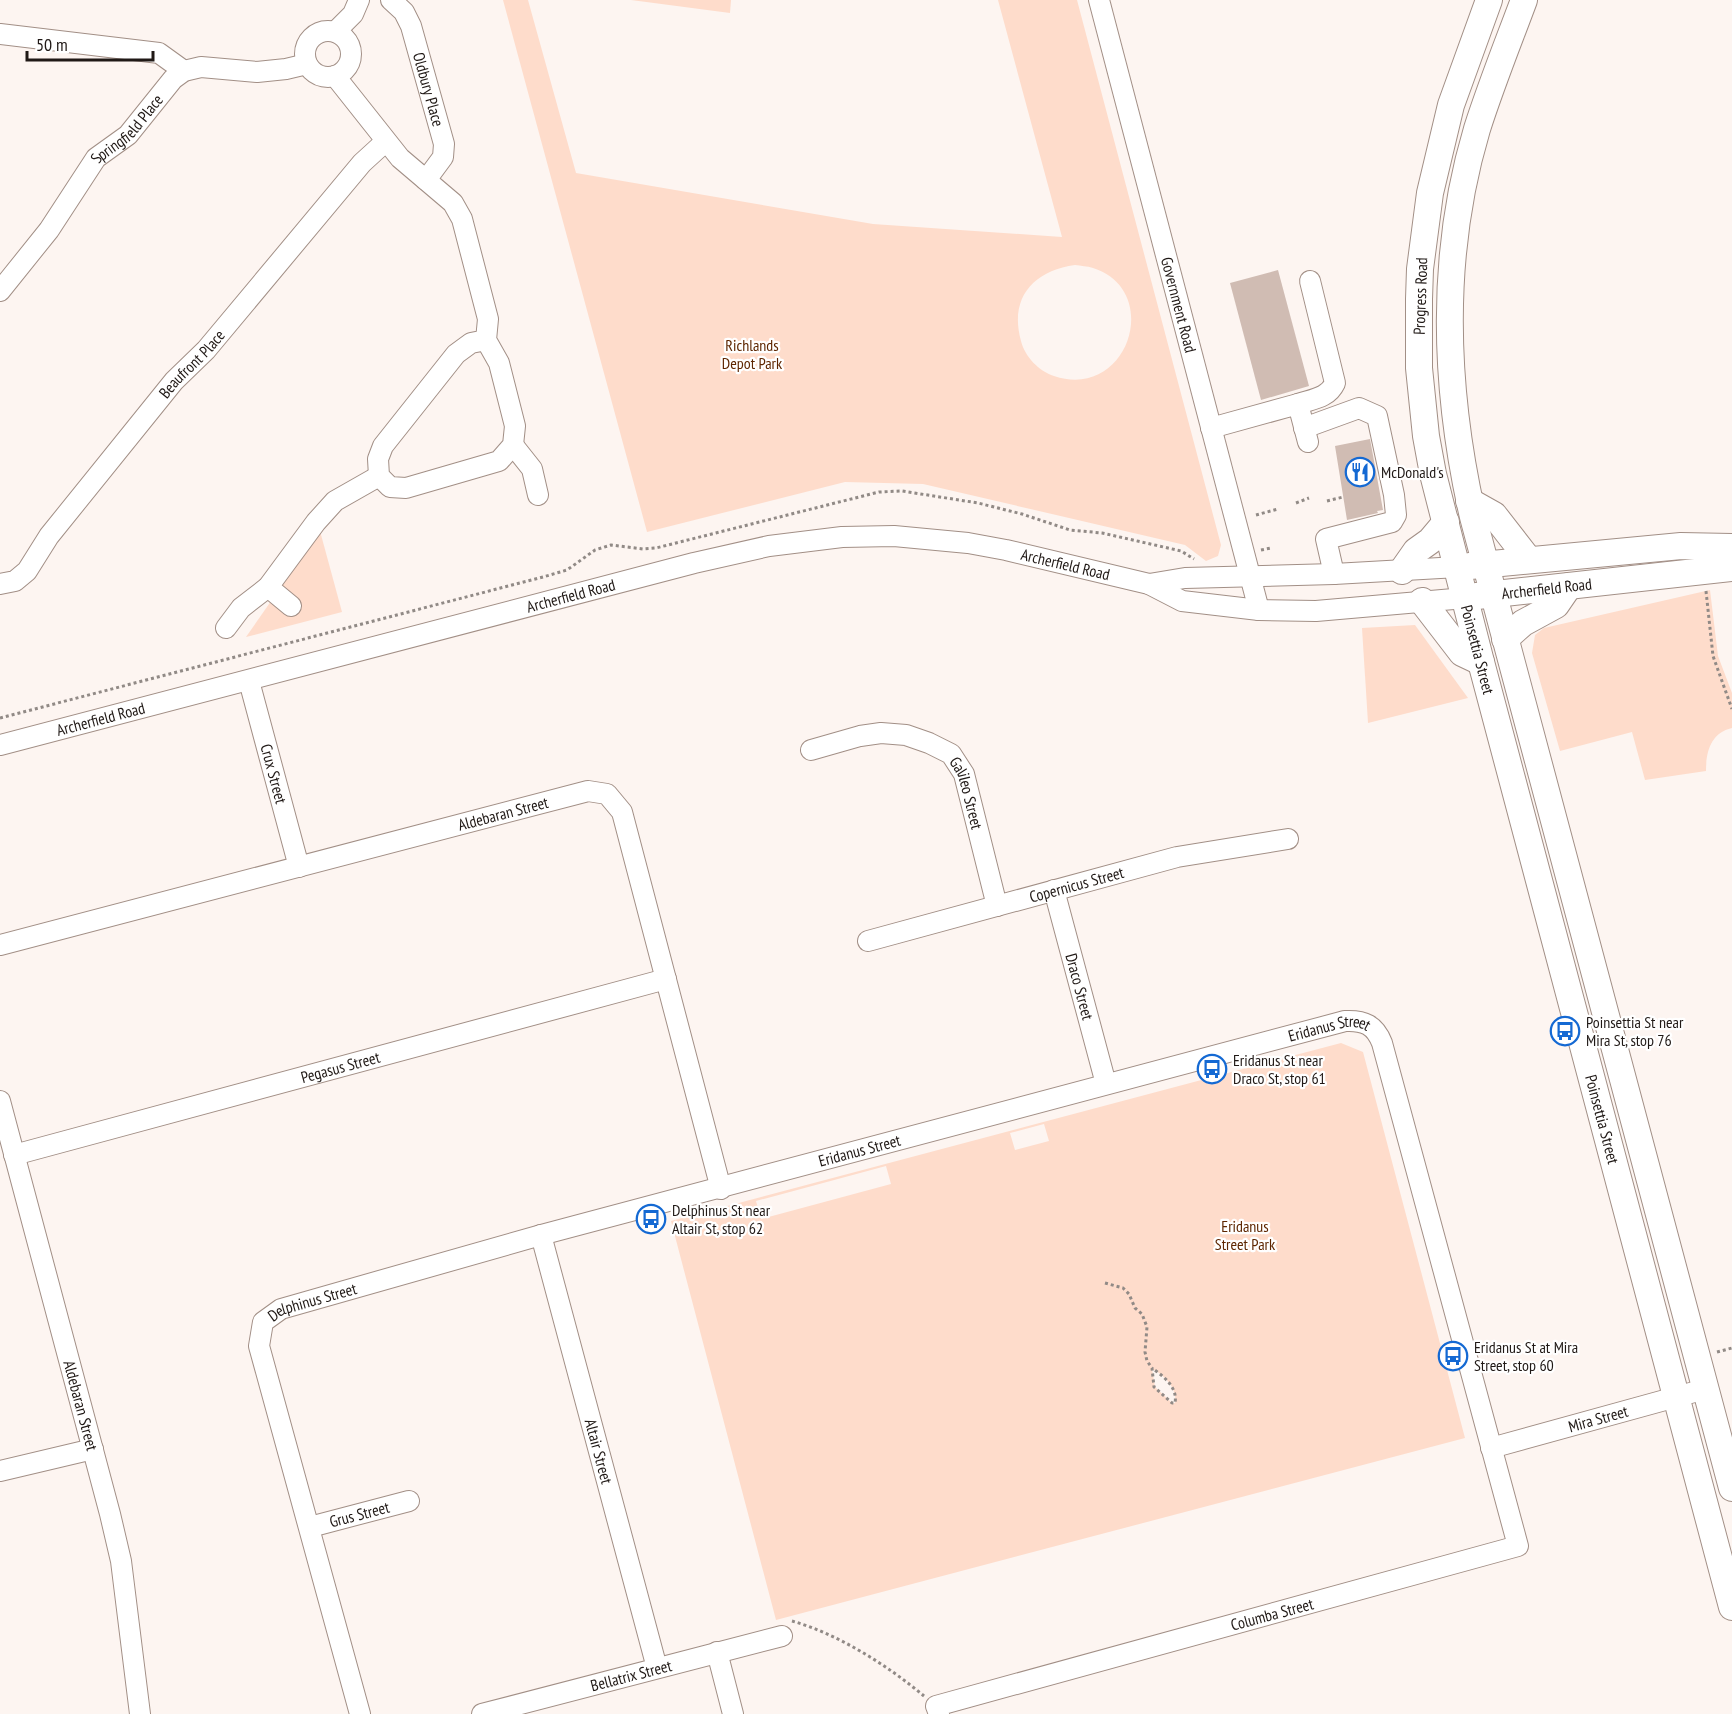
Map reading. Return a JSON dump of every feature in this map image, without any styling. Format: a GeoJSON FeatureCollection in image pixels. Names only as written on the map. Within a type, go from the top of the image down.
{"type":"FeatureCollection","features":[{"type":"Feature","properties":{"kind":"main road","name":"Progress Road"},"geometry":{"type":"LineString","coordinates":[[1465,597],[1433,474],[1426,436],[1420,388],[1418,342],[1420,269],[1430,193],[1451,105],[1489,0]]}},
{"type":"Feature","properties":{"kind":"main road","name":"Progress Road"},"geometry":{"type":"LineString","coordinates":[[1494,594],[1469,501],[1462,464],[1453,402],[1450,294],[1461,200],[1477,130],[1524,0]]}},
{"type":"Feature","properties":{"kind":"main road"},"geometry":{"type":"LineString","coordinates":[[1469,501],[1494,515],[1508,536],[1529,560]]}},
{"type":"Feature","properties":{"kind":"main road"},"geometry":{"type":"LineString","coordinates":[[1402,571],[1416,551],[1430,540],[1446,522]]}},
{"type":"Feature","properties":{"kind":"main road","name":"Archerfield Road"},"geometry":{"type":"LineString","coordinates":[[1458,567],[1681,546],[1732,547]]}},
{"type":"Feature","properties":{"kind":"main road","name":"Archerfield Road"},"geometry":{"type":"LineString","coordinates":[[1465,597],[1732,568]]}},
{"type":"Feature","properties":{"kind":"main road"},"geometry":{"type":"LineString","coordinates":[[1505,639],[1523,622],[1556,605],[1569,586]]}},
{"type":"Feature","properties":{"kind":"main road","name":"Poinsettia Street"},"geometry":{"type":"LineString","coordinates":[[1494,594],[1732,1488]]}},
{"type":"Feature","properties":{"kind":"main road","name":"Poinsettia Street"},"geometry":{"type":"LineString","coordinates":[[1465,597],[1732,1607]]}},
{"type":"Feature","properties":{"kind":"main road"},"geometry":{"type":"LineString","coordinates":[[1422,602],[1462,653],[1481,662]]}},
{"type":"Feature","properties":{"kind":"street"},"geometry":{"type":"LineString","coordinates":[[336,32],[353,14],[359,0]]}},
{"type":"Feature","properties":{"kind":"street","name":"Oldbury Place"},"geometry":{"type":"LineString","coordinates":[[391,0],[404,12],[411,26],[444,144],[443,157],[426,180]]}},
{"type":"Feature","properties":{"kind":"street","name":"Government Road"},"geometry":{"type":"LineString","coordinates":[[1099,0],[1259,610]]}},
{"type":"Feature","properties":{"kind":"street"},"geometry":{"type":"LineString","coordinates":[[327,30],[336,32],[350,45],[349,64],[343,72],[335,76],[318,75],[307,64],[304,55],[306,46],[310,38],[318,32],[327,30]]}},
{"type":"Feature","properties":{"kind":"street"},"geometry":{"type":"LineString","coordinates":[[0,34],[159,53],[184,71],[201,66],[257,72],[307,64]]}},
{"type":"Feature","properties":{"kind":"street","name":"Springfield Place"},"geometry":{"type":"LineString","coordinates":[[0,291],[49,230],[96,158],[128,135],[173,80],[184,71]]}},
{"type":"Feature","properties":{"kind":"street"},"geometry":{"type":"LineString","coordinates":[[335,76],[400,158],[453,203],[462,219],[488,320],[486,340],[499,363],[514,426],[513,446],[499,461],[406,489],[390,487],[379,476],[378,459],[383,446],[456,354],[471,343],[486,340]]}},
{"type":"Feature","properties":{"kind":"street","name":"Beaufront Place"},"geometry":{"type":"LineString","coordinates":[[0,584],[15,581],[27,571],[49,536],[174,381],[206,350],[362,163],[386,142]]}},
{"type":"Feature","properties":{"kind":"street"},"geometry":{"type":"LineString","coordinates":[[1211,428],[1298,404],[1324,396],[1332,391],[1335,383],[1310,281]]}},
{"type":"Feature","properties":{"kind":"street"},"geometry":{"type":"LineString","coordinates":[[1298,404],[1306,435],[1329,420],[1359,408],[1377,416],[1394,495],[1396,515],[1392,522],[1326,539],[1334,574]]}},
{"type":"Feature","properties":{"kind":"street"},"geometry":{"type":"LineString","coordinates":[[513,446],[532,469],[538,495]]}},
{"type":"Feature","properties":{"kind":"street"},"geometry":{"type":"LineString","coordinates":[[226,628],[241,608],[268,587],[316,522],[335,501],[379,476]]}},
{"type":"Feature","properties":{"kind":"street","name":"Archerfield Road"},"geometry":{"type":"LineString","coordinates":[[0,745],[694,563],[769,546],[842,537],[894,536],[968,543],[1149,584],[1182,601],[1259,610],[1316,611],[1465,597]]}},
{"type":"Feature","properties":{"kind":"street","name":"Archerfield Road"},"geometry":{"type":"LineString","coordinates":[[1149,584],[1185,578],[1334,574],[1458,567]]}},
{"type":"Feature","properties":{"kind":"street"},"geometry":{"type":"LineString","coordinates":[[268,587],[291,606]]}},
{"type":"Feature","properties":{"kind":"street","name":"Crux Street"},"geometry":{"type":"LineString","coordinates":[[249,681],[299,867]]}},
{"type":"Feature","properties":{"kind":"street","name":"Galileo Street"},"geometry":{"type":"LineString","coordinates":[[811,750],[860,736],[881,733],[906,735],[951,754],[964,774],[997,906]]}},
{"type":"Feature","properties":{"kind":"street","name":"Aldebaran Street"},"geometry":{"type":"LineString","coordinates":[[0,945],[588,791],[606,794],[622,812],[720,1189]]}},
{"type":"Feature","properties":{"kind":"street","name":"Copernicus Street"},"geometry":{"type":"LineString","coordinates":[[868,941],[1177,857],[1288,840]]}},
{"type":"Feature","properties":{"kind":"street","name":"Draco Street"},"geometry":{"type":"LineString","coordinates":[[1054,890],[1106,1084]]}},
{"type":"Feature","properties":{"kind":"street","name":"Pegasus Street"},"geometry":{"type":"LineString","coordinates":[[14,1155],[666,979]]}},
{"type":"Feature","properties":{"kind":"street","name":"Eridanus Street"},"geometry":{"type":"LineString","coordinates":[[720,1189],[1345,1021],[1364,1022],[1378,1033],[1382,1043],[1491,1448]]}},
{"type":"Feature","properties":{"kind":"street","name":"Aldebaran Street"},"geometry":{"type":"LineString","coordinates":[[0,1101],[121,1561],[140,1714]]}},
{"type":"Feature","properties":{"kind":"street","name":"Delphinus Street"},"geometry":{"type":"LineString","coordinates":[[360,1714],[259,1346],[263,1322],[281,1309],[541,1235],[720,1189]]}},
{"type":"Feature","properties":{"kind":"street","name":"Altair Street"},"geometry":{"type":"LineString","coordinates":[[541,1235],[657,1668]]}},
{"type":"Feature","properties":{"kind":"street","name":"Mira Street"},"geometry":{"type":"LineString","coordinates":[[1491,1448],[1706,1389]]}},
{"type":"Feature","properties":{"kind":"street","name":"Columba Street"},"geometry":{"type":"LineString","coordinates":[[938,1710],[1518,1546],[1491,1448]]}},
{"type":"Feature","properties":{"kind":"street"},"geometry":{"type":"LineString","coordinates":[[0,1471],[93,1449]]}},
{"type":"Feature","properties":{"kind":"street","name":"Grus Street"},"geometry":{"type":"LineString","coordinates":[[310,1527],[409,1501]]}},
{"type":"Feature","properties":{"kind":"street","name":"Bellatrix Street"},"geometry":{"type":"LineString","coordinates":[[482,1714],[782,1636]]}},
{"type":"Feature","properties":{"kind":"street"},"geometry":{"type":"LineString","coordinates":[[717,1653],[733,1714]]}},
{"type":"Feature","properties":{"kind":"path"},"geometry":{"type":"LineString","coordinates":[[1327,501],[1343,497]]}},
{"type":"Feature","properties":{"kind":"path"},"geometry":{"type":"LineString","coordinates":[[1296,503],[1309,498]]}},
{"type":"Feature","properties":{"kind":"path"},"geometry":{"type":"LineString","coordinates":[[1256,515],[1278,508]]}},
{"type":"Feature","properties":{"kind":"path"},"geometry":{"type":"LineString","coordinates":[[1702,572],[1706,587],[1713,656],[1732,709]]}},
{"type":"Feature","properties":{"kind":"path"},"geometry":{"type":"LineString","coordinates":[[1104,1283],[1124,1288],[1135,1308],[1142,1314],[1147,1327],[1147,1361],[1152,1368],[1167,1379],[1177,1399],[1175,1403],[1172,1403],[1155,1387],[1152,1368]]}},
{"type":"Feature","properties":{"kind":"path"},"geometry":{"type":"LineString","coordinates":[[1713,1353],[1732,1348]]}},
{"type":"Feature","properties":{"kind":"path"},"geometry":{"type":"LineString","coordinates":[[782,1636],[781,1624],[793,1620],[833,1636],[902,1677],[938,1710]]}},
{"type":"Feature","properties":{"kind":"green space","name":"Richlands Depot Park"},"geometry":{"type":"Polygon","coordinates":[[[503,0],[528,0],[576,173],[873,224],[1062,237],[998,0],[1077,0],[1221,545],[1218,556],[1206,561],[1185,545],[923,484],[845,482],[647,532],[503,0]],[[1075,265],[1047,273],[1036,280],[1022,300],[1018,312],[1018,326],[1023,347],[1038,367],[1054,376],[1080,379],[1102,373],[1118,359],[1128,340],[1131,318],[1127,298],[1114,280],[1093,268],[1075,265]]]}},
{"type":"Feature","properties":{"kind":"green space"},"geometry":{"type":"Polygon","coordinates":[[[631,0],[731,0],[730,13],[631,0]]]}},
{"type":"Feature","properties":{"kind":"green space"},"geometry":{"type":"Polygon","coordinates":[[[320,531],[342,612],[246,637],[320,531]]]}},
{"type":"Feature","properties":{"kind":"green space"},"geometry":{"type":"Polygon","coordinates":[[[1710,590],[1718,656],[1732,693],[1732,728],[1719,734],[1711,744],[1706,771],[1645,780],[1632,732],[1560,751],[1532,653],[1535,635],[1544,628],[1710,590]]]}},
{"type":"Feature","properties":{"kind":"green space"},"geometry":{"type":"Polygon","coordinates":[[[1415,625],[1468,698],[1368,723],[1362,628],[1415,625]]]}},
{"type":"Feature","properties":{"kind":"green space","name":"Eridanus Street Park"},"geometry":{"type":"Polygon","coordinates":[[[1341,1043],[1363,1052],[1465,1438],[776,1620],[671,1221],[1341,1043]],[[1044,1124],[1010,1133],[1015,1150],[1049,1141],[1044,1124]],[[886,1166],[756,1201],[761,1219],[891,1184],[886,1166]],[[1152,1369],[1155,1387],[1172,1403],[1175,1403],[1174,1392],[1169,1382],[1152,1369]]]}},
{"type":"Feature","properties":{"kind":"building"},"geometry":{"type":"Polygon","coordinates":[[[1278,270],[1309,386],[1261,400],[1230,283],[1278,270]]]}},
{"type":"Feature","properties":{"kind":"building","name":"McDonald's"},"geometry":{"type":"Polygon","coordinates":[[[1370,439],[1383,510],[1347,520],[1335,446],[1370,439]]]}},
{"type":"Feature","properties":{"kind":"place","name":"McDonald's"},"geometry":{"type":"Point","coordinates":[1360,472]}},
{"type":"Feature","properties":{"kind":"place","name":"Poinsettia St near Mira St, stop 76"},"geometry":{"type":"Point","coordinates":[1565,1031]}},
{"type":"Feature","properties":{"kind":"place","name":"Eridanus St near Draco St, stop 61"},"geometry":{"type":"Point","coordinates":[1212,1069]}},
{"type":"Feature","properties":{"kind":"place","name":"Delphinus St near Altair St, stop 62"},"geometry":{"type":"Point","coordinates":[651,1219]}},
{"type":"Feature","properties":{"kind":"place","name":"Eridanus St at Mira Street, stop 60"},"geometry":{"type":"Point","coordinates":[1453,1356]}}]}
